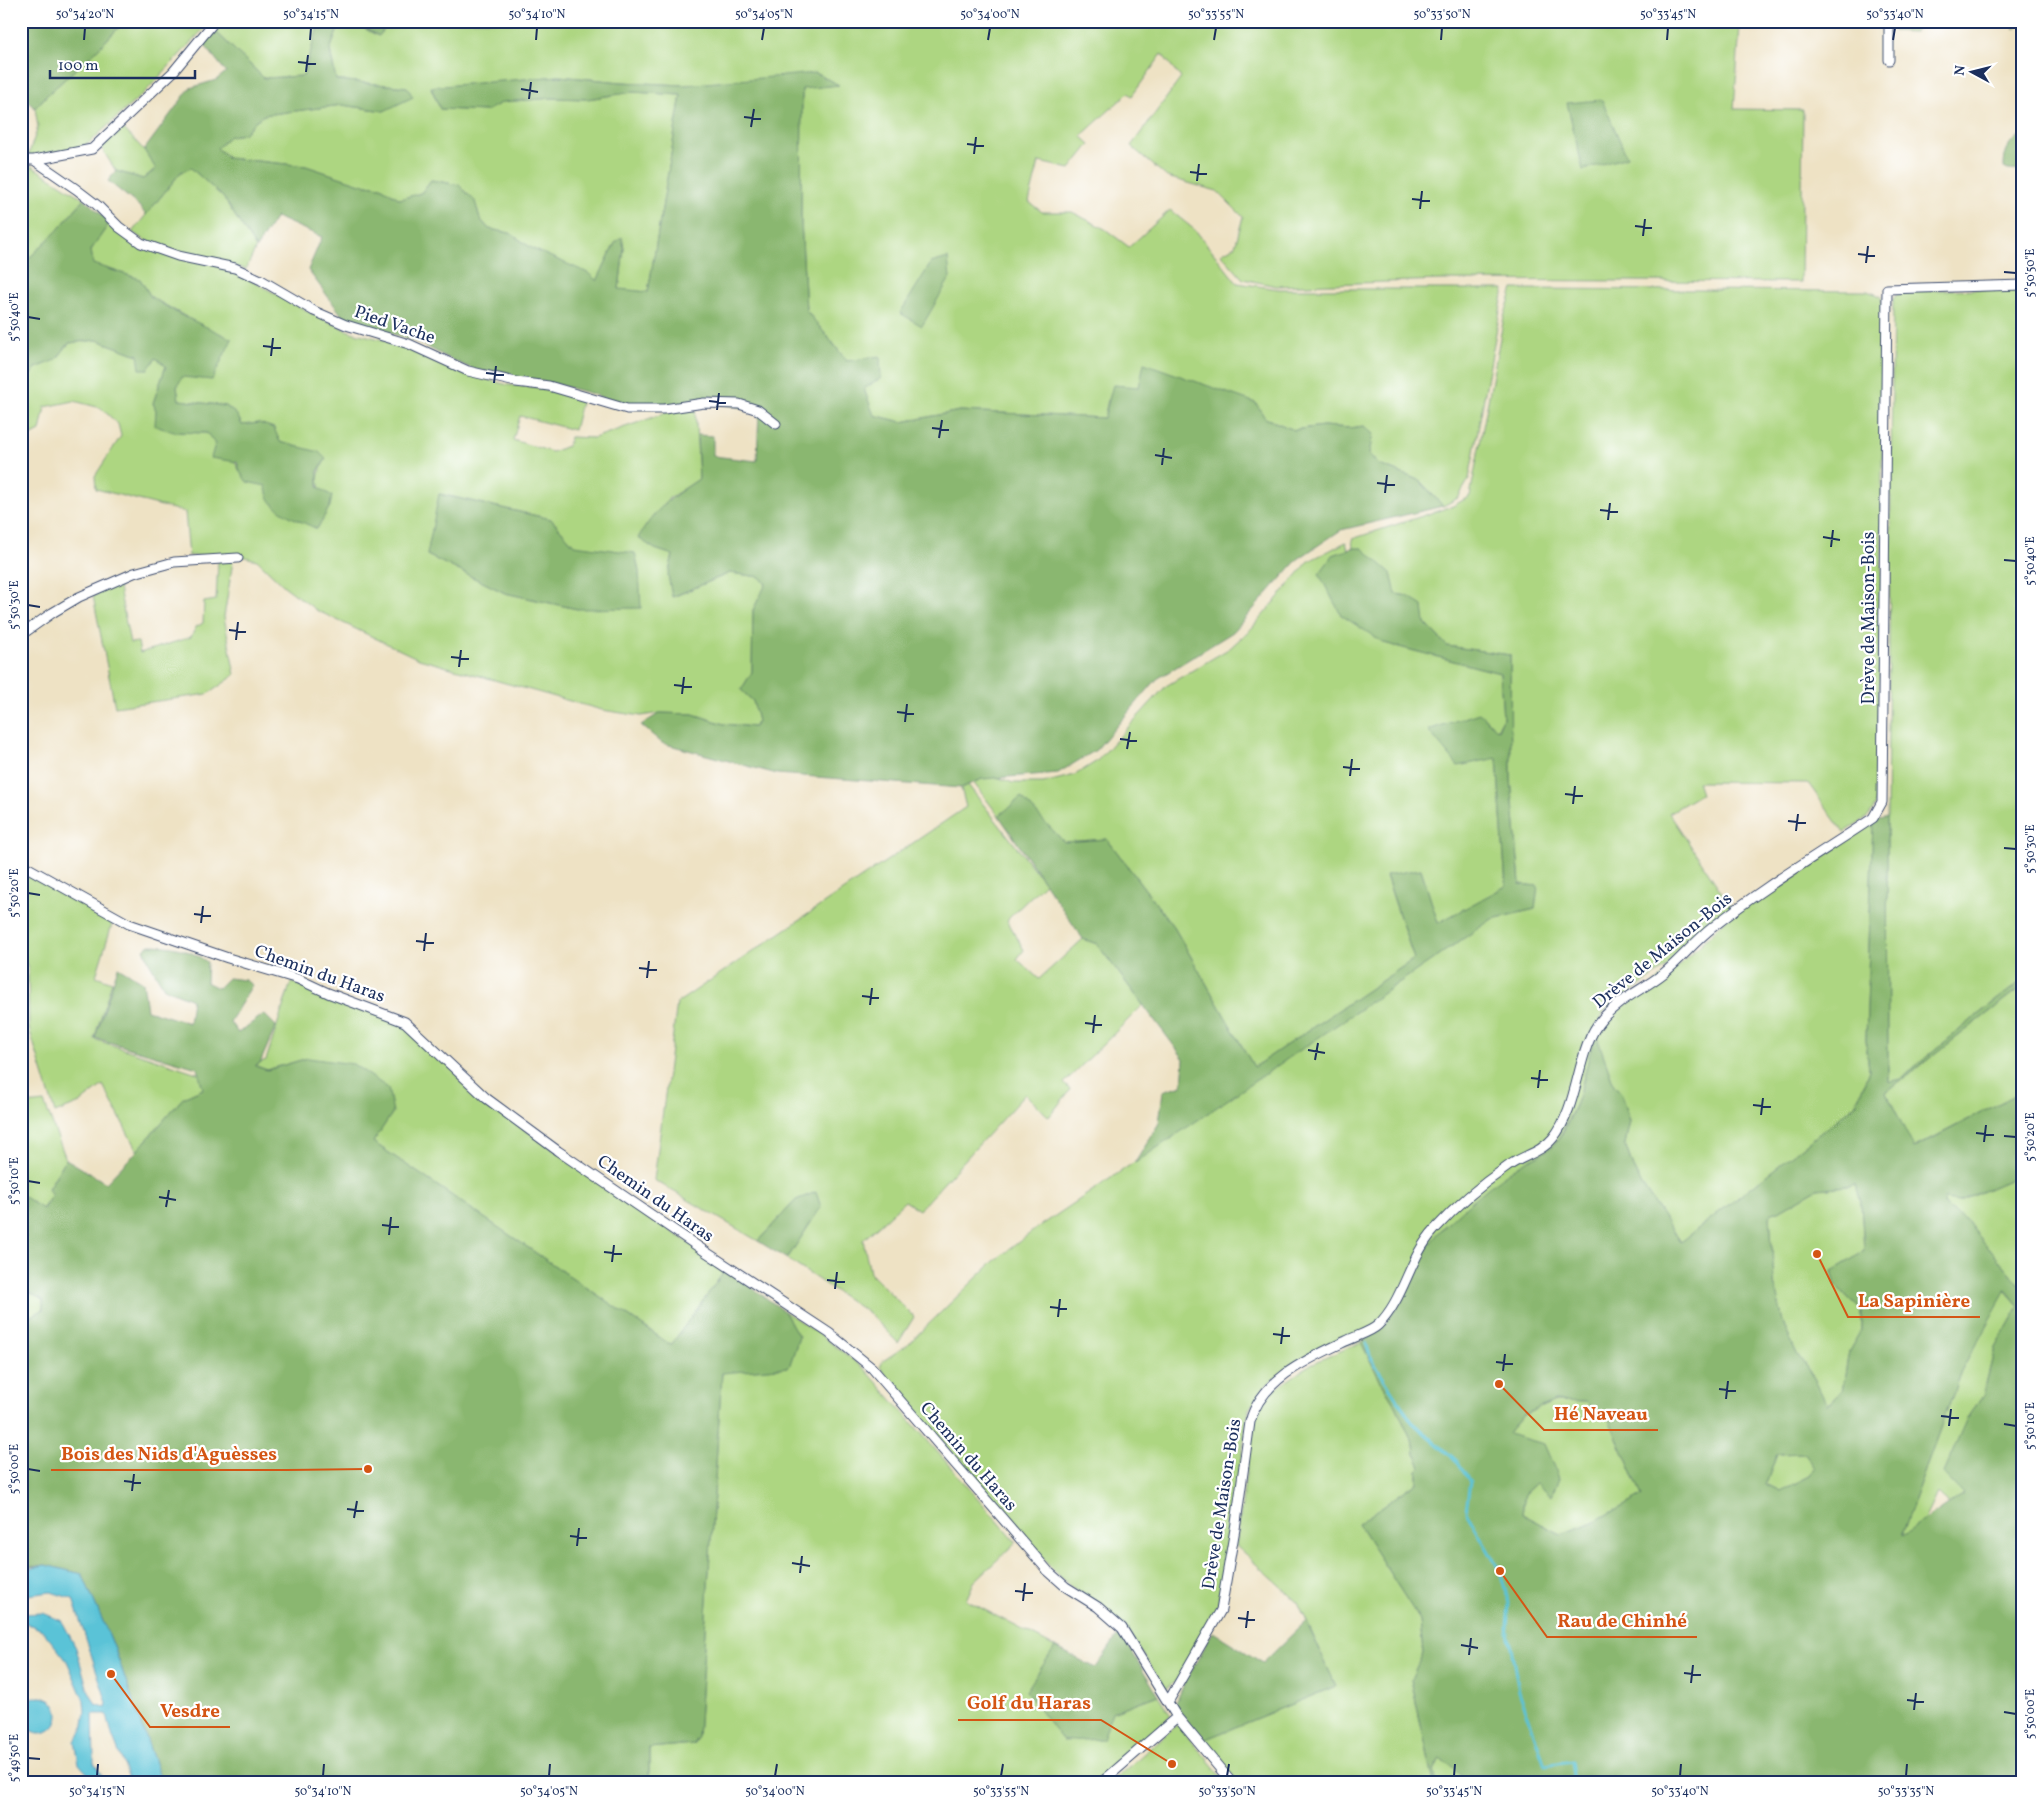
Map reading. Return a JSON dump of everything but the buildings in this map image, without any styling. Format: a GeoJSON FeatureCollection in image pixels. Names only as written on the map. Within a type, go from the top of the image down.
{"type":"FeatureCollection","features":[{"type":"Feature","properties":{"kind":"street"},"geometry":{"type":"LineString","coordinates":[[21,160],[34,160],[92,149],[173,72],[215,21]]}},
{"type":"Feature","properties":{"kind":"street"},"geometry":{"type":"LineString","coordinates":[[1889,21],[1889,60]]}},
{"type":"Feature","properties":{"kind":"street","name":"Pied Vache"},"geometry":{"type":"LineString","coordinates":[[34,160],[76,188],[97,205],[119,227],[141,243],[178,256],[234,268],[261,280],[314,311],[346,325],[409,344],[468,371],[516,382],[549,386],[627,409],[664,409],[704,403],[739,404],[758,410],[776,424]]}},
{"type":"Feature","properties":{"kind":"street","name":"Drève de Maison-Bois"},"geometry":{"type":"LineString","coordinates":[[1168,1702],[1221,1610],[1236,1523],[1250,1422],[1253,1408],[1264,1394],[1308,1359],[1376,1327],[1386,1316],[1414,1259],[1434,1230],[1508,1166],[1546,1145],[1553,1138],[1567,1114],[1589,1043],[1594,1030],[1602,1018],[1618,1004],[1674,966],[1710,930],[1743,904],[1873,818],[1882,802],[1886,289],[2023,285]]}},
{"type":"Feature","properties":{"kind":"street"},"geometry":{"type":"LineString","coordinates":[[21,635],[79,597],[134,573],[174,562],[238,558]]}},
{"type":"Feature","properties":{"kind":"street","name":"Chemin du Haras"},"geometry":{"type":"LineString","coordinates":[[21,864],[130,924],[228,958],[298,979],[328,993],[405,1022],[486,1098],[558,1151],[689,1241],[829,1333],[872,1368],[1048,1571],[1066,1587],[1098,1607],[1122,1628],[1177,1717],[1232,1783]]}},
{"type":"Feature","properties":{"kind":"street"},"geometry":{"type":"LineString","coordinates":[[1101,1783],[1177,1717]]}},
{"type":"Feature","properties":{"kind":"green space"},"geometry":{"type":"Polygon","coordinates":[[[21,21],[125,21],[92,55],[35,108],[21,96],[21,21]]]}},
{"type":"Feature","properties":{"kind":"green space"},"geometry":{"type":"Polygon","coordinates":[[[125,21],[211,21],[147,90],[89,143],[77,148],[28,156],[38,127],[35,108],[92,55],[125,21]]]}},
{"type":"Feature","properties":{"kind":"green space"},"geometry":{"type":"Polygon","coordinates":[[[220,21],[320,21],[303,76],[264,78],[213,29],[220,21]]]}},
{"type":"Feature","properties":{"kind":"green space"},"geometry":{"type":"Polygon","coordinates":[[[320,21],[341,21],[330,50],[336,80],[407,87],[413,97],[384,111],[342,105],[264,115],[255,121],[244,134],[230,136],[217,148],[227,158],[306,166],[360,184],[381,187],[400,199],[421,193],[431,180],[459,185],[475,201],[480,219],[489,229],[510,233],[533,249],[588,273],[597,281],[615,243],[622,237],[624,248],[619,289],[648,292],[681,95],[633,92],[587,99],[553,98],[503,102],[486,111],[440,109],[431,87],[559,76],[621,82],[684,85],[816,73],[839,85],[802,89],[801,221],[806,310],[847,361],[880,356],[881,378],[864,389],[874,415],[902,422],[960,411],[1104,418],[1113,385],[1139,387],[1144,363],[1256,403],[1265,418],[1294,430],[1323,426],[1350,428],[1364,426],[1373,434],[1369,454],[1379,465],[1419,480],[1443,506],[1341,530],[1298,559],[1233,632],[1157,679],[1096,750],[1058,773],[982,779],[961,788],[777,774],[662,743],[641,725],[660,713],[693,714],[724,724],[754,727],[758,721],[753,701],[741,690],[752,672],[753,610],[766,584],[760,577],[730,573],[672,597],[668,575],[673,555],[655,549],[638,538],[664,504],[699,479],[697,435],[713,436],[713,456],[757,461],[759,411],[711,402],[661,406],[623,406],[593,394],[556,384],[475,370],[418,342],[344,318],[308,270],[322,237],[276,217],[256,248],[223,197],[191,168],[181,172],[146,215],[139,206],[108,181],[116,171],[143,179],[156,169],[144,150],[190,88],[216,80],[226,72],[203,43],[213,29],[264,78],[303,76],[320,21]]]}},
{"type":"Feature","properties":{"kind":"green space"},"geometry":{"type":"Polygon","coordinates":[[[341,21],[351,21],[378,36],[391,21],[1793,21],[1797,25],[1740,26],[1734,109],[1803,110],[1801,282],[1440,280],[1276,286],[1243,279],[1221,254],[1235,246],[1243,217],[1217,191],[1167,177],[1131,146],[1181,78],[1162,54],[1132,96],[1128,93],[1081,136],[1090,144],[1070,169],[1039,162],[1029,202],[1042,212],[1072,212],[1105,229],[1129,247],[1170,210],[1196,231],[1237,283],[1279,289],[1504,289],[1469,479],[1458,498],[1443,506],[1419,480],[1379,465],[1369,454],[1364,426],[1350,428],[1323,426],[1294,430],[1265,418],[1139,387],[1108,400],[1104,418],[960,411],[902,422],[873,415],[864,389],[847,361],[806,310],[801,221],[802,88],[838,85],[684,85],[621,82],[559,76],[431,88],[440,109],[486,111],[503,102],[553,98],[587,99],[633,92],[681,95],[648,292],[619,290],[624,248],[615,243],[597,282],[533,249],[510,233],[489,229],[480,219],[474,201],[459,185],[431,180],[421,193],[400,199],[381,187],[360,184],[306,166],[228,158],[217,148],[230,136],[244,134],[255,121],[264,115],[342,105],[384,111],[407,87],[336,80],[330,50],[341,21]]]}},
{"type":"Feature","properties":{"kind":"green space"},"geometry":{"type":"Polygon","coordinates":[[[351,21],[391,21],[379,36],[351,21]]]}},
{"type":"Feature","properties":{"kind":"green space"},"geometry":{"type":"Polygon","coordinates":[[[1894,21],[2023,22],[2015,29],[2010,22],[1928,23],[1914,32],[1893,31],[1894,21]]]}},
{"type":"Feature","properties":{"kind":"green space"},"geometry":{"type":"Polygon","coordinates":[[[1602,100],[1627,157],[1583,170],[1567,103],[1602,100]]]}},
{"type":"Feature","properties":{"kind":"green space"},"geometry":{"type":"Polygon","coordinates":[[[120,125],[144,150],[156,168],[143,179],[116,171],[100,146],[120,125]]]}},
{"type":"Feature","properties":{"kind":"green space"},"geometry":{"type":"Polygon","coordinates":[[[2023,136],[2023,171],[2008,170],[2004,168],[2006,153],[2012,142],[2023,136]]]}},
{"type":"Feature","properties":{"kind":"green space"},"geometry":{"type":"Polygon","coordinates":[[[25,162],[84,199],[58,230],[21,266],[21,163],[25,162]]]}},
{"type":"Feature","properties":{"kind":"green space"},"geometry":{"type":"Polygon","coordinates":[[[191,168],[223,197],[256,248],[246,269],[172,251],[145,240],[132,232],[181,172],[191,168]]]}},
{"type":"Feature","properties":{"kind":"green space"},"geometry":{"type":"Polygon","coordinates":[[[84,199],[110,222],[91,250],[93,264],[140,279],[151,297],[179,314],[232,339],[212,380],[182,377],[177,387],[179,400],[226,406],[237,415],[242,425],[259,423],[274,428],[280,442],[319,452],[326,459],[318,471],[318,487],[332,496],[330,506],[317,529],[277,508],[267,495],[266,486],[247,482],[240,472],[237,462],[211,458],[215,444],[207,433],[174,432],[155,426],[156,410],[153,403],[166,366],[156,358],[148,369],[140,369],[138,355],[97,340],[69,343],[56,360],[36,368],[21,387],[21,266],[58,230],[84,199]]]}},
{"type":"Feature","properties":{"kind":"green space"},"geometry":{"type":"Polygon","coordinates":[[[110,222],[135,241],[230,269],[311,313],[351,332],[393,342],[465,374],[508,385],[534,387],[582,398],[574,430],[520,416],[513,440],[552,452],[568,446],[570,437],[594,438],[674,410],[695,407],[699,479],[668,499],[655,549],[673,555],[668,575],[673,597],[730,573],[761,577],[766,585],[753,610],[752,672],[741,690],[753,701],[758,721],[754,727],[724,724],[693,714],[660,713],[641,716],[602,710],[419,659],[316,610],[284,586],[257,560],[237,555],[189,556],[185,512],[96,489],[95,476],[121,436],[118,424],[101,408],[74,401],[45,407],[40,431],[21,441],[21,387],[36,368],[56,360],[69,343],[97,340],[138,355],[156,358],[166,366],[153,403],[156,410],[174,432],[207,433],[230,456],[240,472],[266,486],[317,529],[330,506],[322,493],[318,478],[326,459],[280,442],[259,423],[242,425],[237,415],[226,406],[179,400],[177,387],[202,326],[151,297],[140,279],[93,264],[91,250],[110,222]],[[440,494],[427,555],[505,593],[577,609],[574,545],[551,519],[440,494]]]}},
{"type":"Feature","properties":{"kind":"green space"},"geometry":{"type":"Polygon","coordinates":[[[948,258],[950,278],[922,326],[900,313],[931,263],[948,258]]]}},
{"type":"Feature","properties":{"kind":"green space"},"geometry":{"type":"Polygon","coordinates":[[[2023,288],[2023,980],[1900,1079],[1888,1083],[1887,817],[1893,299],[1900,291],[2023,288]]]}},
{"type":"Feature","properties":{"kind":"green space"},"geometry":{"type":"Polygon","coordinates":[[[1513,289],[1867,291],[1881,296],[1883,316],[1881,630],[1876,805],[1869,816],[1844,833],[1808,783],[1697,782],[1701,794],[1669,813],[1732,908],[1675,961],[1604,1011],[1597,1032],[1608,1018],[1679,965],[1727,919],[1873,821],[1866,1040],[1869,1070],[1856,1105],[1681,1242],[1642,1185],[1634,1170],[1625,1144],[1630,1121],[1622,1094],[1614,1085],[1596,1035],[1577,1101],[1559,1138],[1549,1150],[1520,1165],[1443,1227],[1419,1261],[1390,1319],[1373,1336],[1310,1356],[1266,1385],[1249,1409],[1218,1608],[1177,1680],[1166,1689],[1124,1626],[1067,1583],[1050,1567],[903,1399],[880,1367],[883,1361],[907,1345],[993,1262],[1033,1231],[1492,919],[1535,909],[1537,886],[1520,884],[1511,779],[1510,655],[1447,646],[1425,623],[1408,596],[1396,594],[1362,549],[1353,548],[1352,539],[1453,506],[1470,496],[1504,317],[1513,289]]]}},
{"type":"Feature","properties":{"kind":"green space"},"geometry":{"type":"Polygon","coordinates":[[[439,494],[551,519],[574,545],[635,553],[639,571],[641,608],[577,609],[505,593],[427,555],[439,494]]]}},
{"type":"Feature","properties":{"kind":"green space"},"geometry":{"type":"Polygon","coordinates":[[[1346,542],[1348,550],[1333,555],[1384,643],[1500,673],[1503,718],[1497,730],[1497,758],[1506,886],[1438,924],[1421,869],[1386,876],[1414,959],[1254,1067],[1175,929],[1107,839],[1064,842],[1021,798],[999,816],[973,782],[997,777],[1013,783],[1043,783],[1075,775],[1097,761],[1166,686],[1230,648],[1253,627],[1309,561],[1346,542]]]}},
{"type":"Feature","properties":{"kind":"green space"},"geometry":{"type":"Polygon","coordinates":[[[1353,548],[1362,548],[1391,573],[1396,594],[1408,596],[1423,606],[1425,623],[1447,646],[1510,655],[1511,779],[1520,884],[1538,886],[1535,909],[1492,919],[1135,1163],[1159,1123],[1163,1091],[1182,1085],[1184,1059],[1097,944],[1083,939],[999,816],[1021,797],[1064,842],[1107,839],[1175,929],[1254,1067],[1414,959],[1386,875],[1421,869],[1438,923],[1506,886],[1497,758],[1458,766],[1428,730],[1479,713],[1498,730],[1503,718],[1500,673],[1384,643],[1341,615],[1319,574],[1333,555],[1353,548]]]}},
{"type":"Feature","properties":{"kind":"green space"},"geometry":{"type":"Polygon","coordinates":[[[218,561],[233,561],[224,617],[235,675],[208,694],[115,707],[93,596],[118,583],[130,643],[138,642],[140,653],[191,637],[196,627],[203,623],[204,602],[216,600],[218,561]]]}},
{"type":"Feature","properties":{"kind":"green space"},"geometry":{"type":"Polygon","coordinates":[[[968,785],[1045,883],[1007,920],[1024,950],[1017,959],[1039,979],[1083,939],[1097,944],[1143,1005],[1064,1083],[1070,1090],[1049,1117],[1025,1094],[919,1210],[905,1201],[863,1240],[870,1273],[914,1317],[898,1343],[870,1314],[787,1259],[821,1207],[796,1200],[758,1241],[654,1180],[677,1003],[966,807],[961,788],[968,785]]]}},
{"type":"Feature","properties":{"kind":"green space"},"geometry":{"type":"Polygon","coordinates":[[[1887,817],[1888,1082],[1900,1079],[2023,980],[2023,986],[1886,1092],[1914,1148],[2023,1091],[2023,1174],[1960,1201],[1944,1199],[1943,1205],[1969,1222],[2023,1289],[2023,1783],[1470,1783],[1440,1758],[1434,1771],[1437,1783],[1434,1783],[1411,1679],[1423,1653],[1420,1620],[1358,1524],[1417,1482],[1417,1470],[1421,1466],[1415,1454],[1414,1445],[1396,1406],[1380,1380],[1361,1342],[1377,1331],[1389,1318],[1399,1303],[1422,1256],[1444,1227],[1490,1186],[1510,1171],[1547,1150],[1560,1137],[1580,1093],[1596,1034],[1614,1085],[1622,1094],[1630,1121],[1625,1144],[1634,1170],[1642,1185],[1681,1242],[1856,1105],[1869,1070],[1866,1040],[1873,821],[1887,817]],[[1856,1185],[1817,1189],[1779,1211],[1770,1214],[1774,1283],[1784,1326],[1797,1354],[1814,1378],[1827,1405],[1842,1392],[1849,1351],[1861,1330],[1861,1310],[1836,1286],[1832,1271],[1864,1250],[1861,1203],[1856,1185]],[[2006,1290],[1962,1369],[1902,1536],[1963,1494],[1943,1473],[1967,1418],[1983,1396],[1995,1348],[2019,1306],[2006,1290]],[[1555,1401],[1523,1415],[1508,1434],[1544,1444],[1559,1479],[1551,1496],[1536,1483],[1525,1493],[1522,1514],[1561,1534],[1594,1522],[1642,1496],[1609,1419],[1586,1402],[1555,1401]],[[1805,1453],[1777,1454],[1766,1484],[1780,1491],[1810,1476],[1815,1468],[1805,1453]]]}},
{"type":"Feature","properties":{"kind":"green space"},"geometry":{"type":"Polygon","coordinates":[[[21,873],[46,881],[113,921],[96,976],[112,982],[94,1039],[221,1081],[183,1098],[137,1151],[103,1085],[80,1103],[55,1113],[29,1028],[28,967],[21,954],[21,873]]]}},
{"type":"Feature","properties":{"kind":"green space"},"geometry":{"type":"Polygon","coordinates":[[[149,945],[179,949],[194,954],[207,962],[206,982],[218,988],[228,978],[245,980],[252,985],[230,1022],[238,1033],[264,1014],[276,1026],[260,1063],[255,1066],[267,1070],[308,1058],[353,1064],[388,1088],[393,1112],[373,1142],[671,1345],[726,1269],[784,1311],[799,1337],[789,1367],[722,1373],[698,1737],[693,1744],[649,1748],[649,1783],[162,1783],[113,1644],[82,1574],[45,1565],[21,1568],[21,1321],[43,1310],[43,1300],[21,1288],[21,1195],[43,1209],[52,1195],[48,1189],[66,1159],[106,1183],[183,1098],[203,1089],[197,1068],[95,1038],[118,967],[143,982],[147,1010],[189,1023],[192,1000],[164,988],[144,949],[149,945]]]}},
{"type":"Feature","properties":{"kind":"green space"},"geometry":{"type":"Polygon","coordinates":[[[291,982],[406,1025],[489,1104],[726,1269],[671,1345],[373,1142],[393,1112],[308,1058],[267,1070],[254,1065],[266,1060],[291,982]]]}},
{"type":"Feature","properties":{"kind":"green space"},"geometry":{"type":"Polygon","coordinates":[[[2023,986],[2023,1091],[1913,1148],[1886,1092],[2023,986]]]}},
{"type":"Feature","properties":{"kind":"green space"},"geometry":{"type":"Polygon","coordinates":[[[21,1101],[26,1104],[44,1102],[66,1159],[48,1188],[52,1195],[42,1209],[21,1195],[21,1101]]]}},
{"type":"Feature","properties":{"kind":"green space"},"geometry":{"type":"Polygon","coordinates":[[[2023,1174],[2023,1289],[1969,1222],[1943,1205],[1943,1198],[1960,1201],[2023,1174]]]}},
{"type":"Feature","properties":{"kind":"green space"},"geometry":{"type":"Polygon","coordinates":[[[1857,1185],[1861,1203],[1864,1250],[1832,1271],[1836,1286],[1861,1310],[1861,1331],[1849,1351],[1842,1393],[1826,1405],[1814,1378],[1797,1354],[1784,1326],[1774,1283],[1770,1214],[1779,1211],[1817,1189],[1857,1185]]]}},
{"type":"Feature","properties":{"kind":"green space"},"geometry":{"type":"Polygon","coordinates":[[[816,1192],[821,1207],[787,1259],[758,1241],[796,1200],[816,1192]]]}},
{"type":"Feature","properties":{"kind":"green space"},"geometry":{"type":"Polygon","coordinates":[[[21,1288],[43,1300],[43,1310],[21,1321],[21,1288]]]}},
{"type":"Feature","properties":{"kind":"green space"},"geometry":{"type":"Polygon","coordinates":[[[2005,1290],[2019,1306],[1995,1348],[1983,1396],[1967,1418],[1963,1494],[1949,1504],[1937,1493],[1924,1521],[1902,1537],[1902,1532],[1962,1369],[2005,1290]]]}},
{"type":"Feature","properties":{"kind":"green space"},"geometry":{"type":"Polygon","coordinates":[[[784,1311],[821,1335],[866,1370],[1016,1542],[974,1582],[966,1600],[1055,1647],[1027,1691],[1112,1712],[1158,1695],[1171,1716],[1098,1783],[649,1783],[649,1748],[693,1744],[698,1737],[722,1372],[789,1367],[799,1337],[784,1311]]]}},
{"type":"Feature","properties":{"kind":"green space"},"geometry":{"type":"Polygon","coordinates":[[[1361,1342],[1380,1380],[1396,1406],[1414,1445],[1415,1454],[1421,1466],[1417,1470],[1417,1482],[1358,1524],[1420,1620],[1423,1653],[1411,1680],[1434,1783],[1236,1783],[1201,1741],[1336,1686],[1298,1602],[1236,1546],[1253,1423],[1260,1407],[1274,1390],[1311,1364],[1361,1342]]]}},
{"type":"Feature","properties":{"kind":"green space"},"geometry":{"type":"Polygon","coordinates":[[[1555,1401],[1586,1402],[1609,1419],[1642,1496],[1594,1522],[1561,1534],[1522,1514],[1525,1493],[1536,1483],[1508,1434],[1523,1415],[1555,1401]]]}},
{"type":"Feature","properties":{"kind":"green space"},"geometry":{"type":"Polygon","coordinates":[[[1805,1453],[1816,1468],[1810,1476],[1780,1491],[1766,1484],[1777,1454],[1805,1453]]]}},
{"type":"Feature","properties":{"kind":"green space"},"geometry":{"type":"Polygon","coordinates":[[[1306,1621],[1336,1686],[1201,1741],[1175,1705],[1184,1684],[1213,1632],[1263,1663],[1306,1621]]]}},
{"type":"Feature","properties":{"kind":"green space"},"geometry":{"type":"Polygon","coordinates":[[[1120,1632],[1158,1695],[1112,1712],[1103,1739],[1063,1741],[1026,1691],[1055,1647],[1096,1668],[1120,1632]]]}},
{"type":"Feature","properties":{"kind":"green space"},"geometry":{"type":"Polygon","coordinates":[[[1178,1724],[1227,1783],[1110,1783],[1178,1724]]]}},
{"type":"Feature","properties":{"kind":"green space"},"geometry":{"type":"Polygon","coordinates":[[[1440,1758],[1469,1780],[1470,1783],[1437,1783],[1434,1771],[1440,1758]]]}},
{"type":"Feature","properties":{"kind":"water"},"geometry":{"type":"Polygon","coordinates":[[[45,1565],[82,1574],[113,1644],[162,1783],[131,1783],[112,1735],[107,1714],[93,1714],[94,1763],[107,1783],[96,1783],[79,1764],[75,1741],[82,1731],[85,1711],[84,1701],[67,1661],[42,1630],[21,1621],[21,1614],[43,1613],[62,1621],[76,1648],[87,1687],[96,1705],[106,1707],[107,1703],[73,1599],[51,1592],[21,1596],[21,1571],[45,1565]]]}},
{"type":"Feature","properties":{"kind":"water"},"geometry":{"type":"Polygon","coordinates":[[[40,1697],[53,1702],[58,1715],[53,1728],[40,1733],[27,1728],[22,1715],[27,1702],[40,1697]]]}},
{"type":"Feature","properties":{"kind":"waterway"},"geometry":{"type":"LineString","coordinates":[[1366,1343],[1370,1356],[1412,1422],[1458,1462],[1470,1481],[1466,1512],[1500,1571],[1509,1603],[1507,1627],[1519,1691],[1545,1765],[1571,1761],[1574,1783]]}},
{"type":"Feature","properties":{"kind":"place","name":"La Sapinière"},"geometry":{"type":"Point","coordinates":[1817,1254]}},
{"type":"Feature","properties":{"kind":"place","name":"Hé Naveau"},"geometry":{"type":"Point","coordinates":[1499,1384]}},
{"type":"Feature","properties":{"kind":"place","name":"Bois des Nids d'Aguèsses"},"geometry":{"type":"Point","coordinates":[368,1469]}},
{"type":"Feature","properties":{"kind":"place","name":"Rau de Chinhé"},"geometry":{"type":"Point","coordinates":[1500,1571]}},
{"type":"Feature","properties":{"kind":"place","name":"Vesdre"},"geometry":{"type":"Point","coordinates":[111,1674]}},
{"type":"Feature","properties":{"kind":"place","name":"Golf du Haras"},"geometry":{"type":"Point","coordinates":[1172,1764]}}]}
